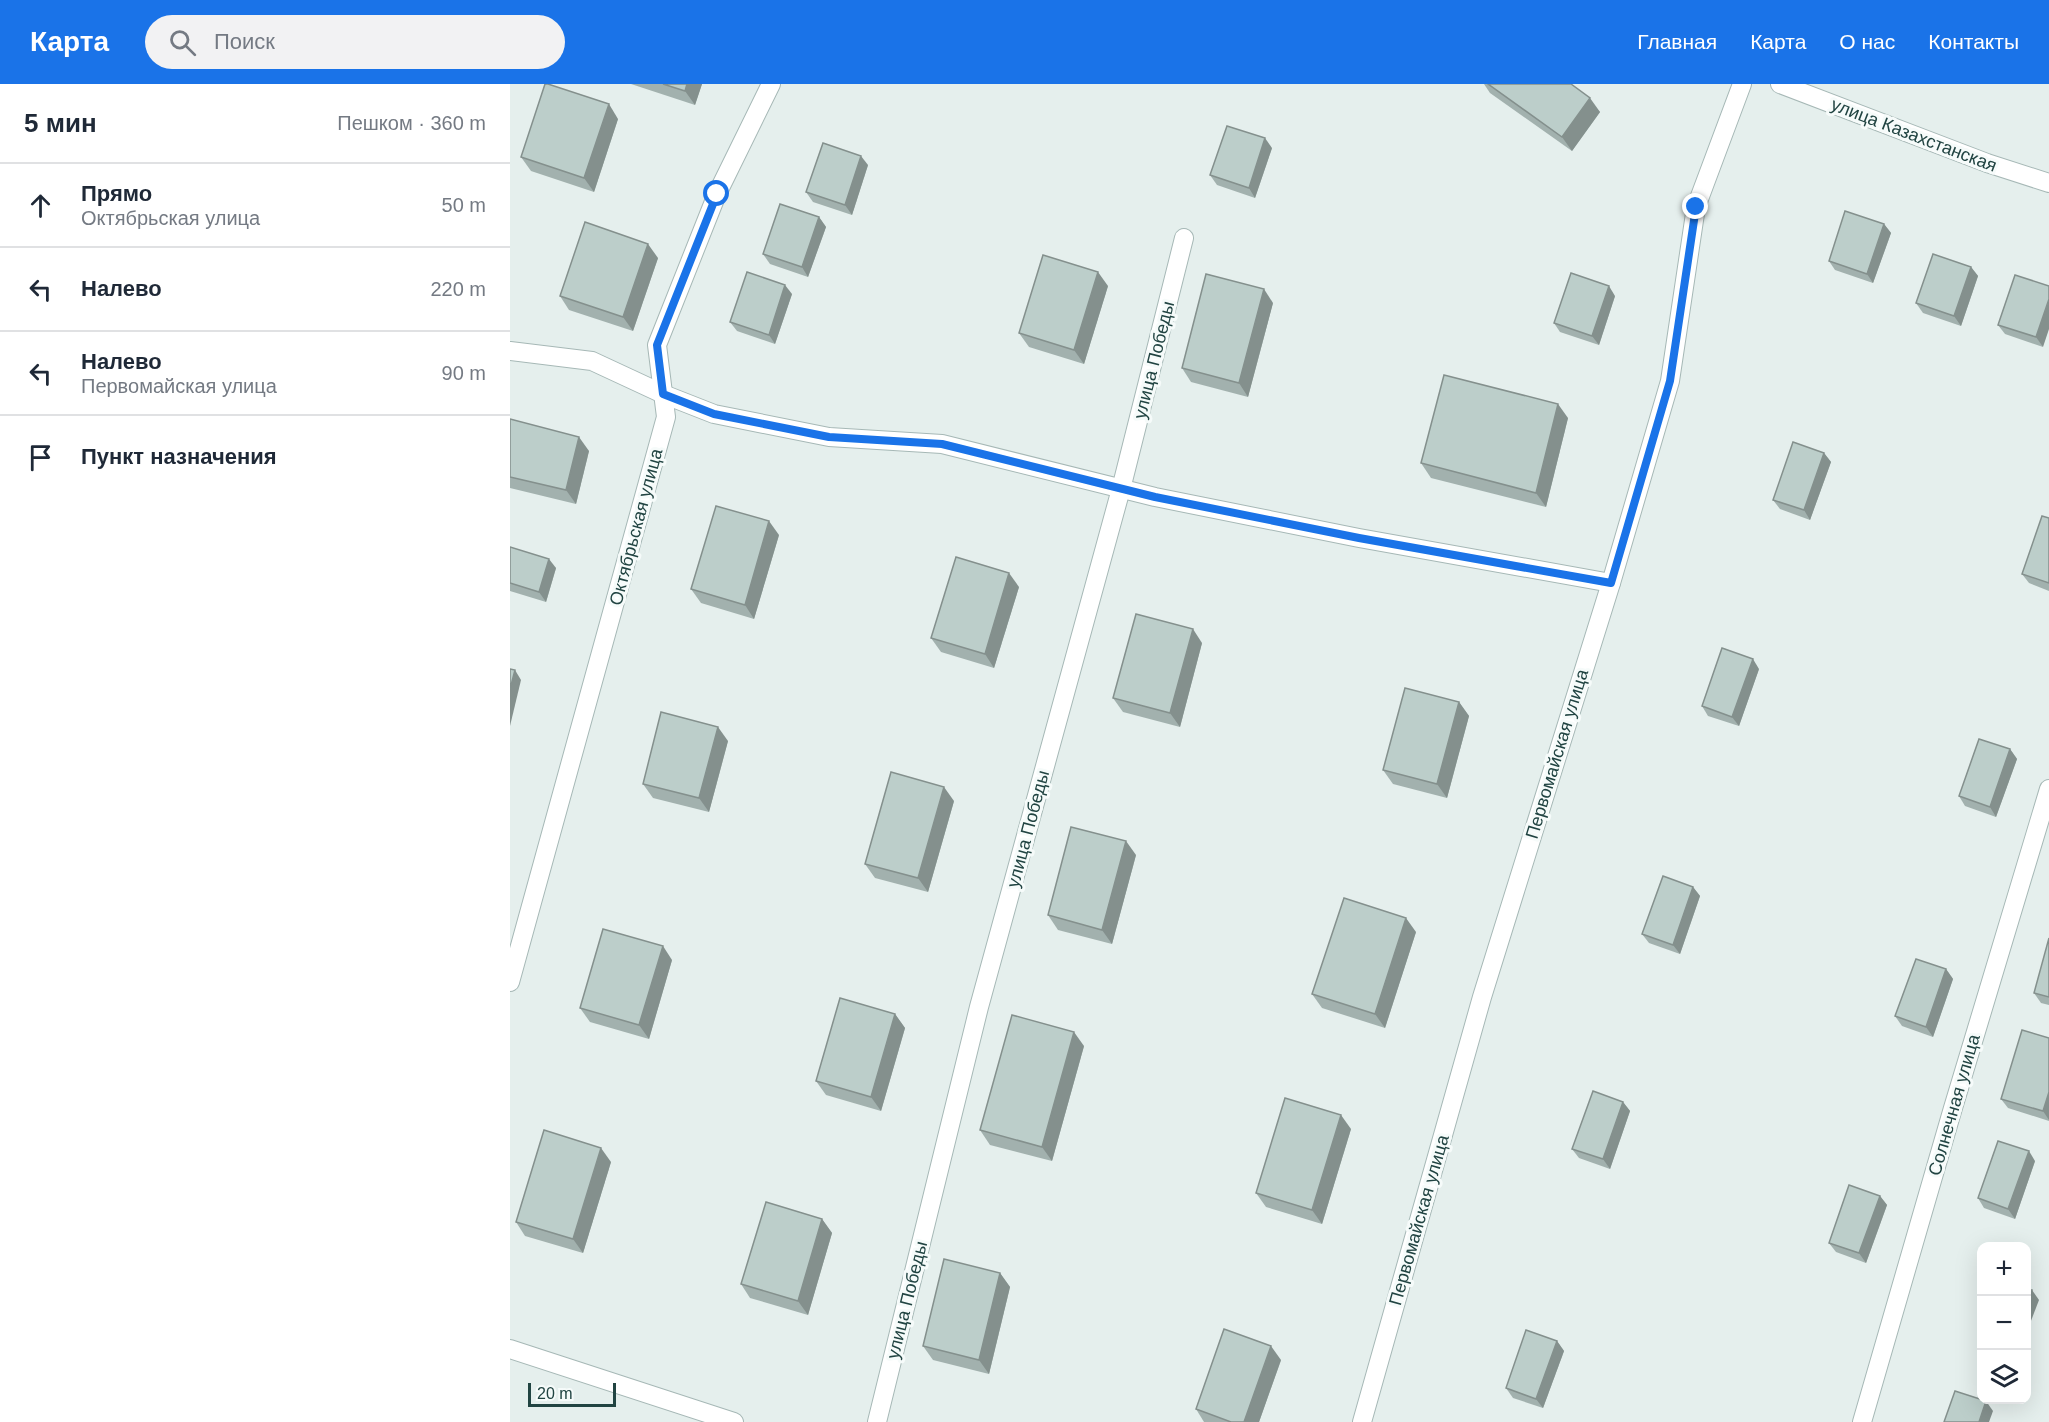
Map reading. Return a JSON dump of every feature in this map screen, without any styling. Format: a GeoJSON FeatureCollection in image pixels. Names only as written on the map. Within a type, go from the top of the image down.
{"type":"FeatureCollection","features":[{"type":"Feature","properties":{"kind":"street","name":"Октябрьская улица"},"geometry":{"type":"LineString","coordinates":[[510,982],[666,417],[657,345],[717,194],[771,84]]}},
{"type":"Feature","properties":{"kind":"street","name":"Первомайская улица"},"geometry":{"type":"LineString","coordinates":[[1362,1422],[1482,997],[1611,583],[1670,381],[1696,207],[1742,84]]}},
{"type":"Feature","properties":{"kind":"street","name":"улица Казахстанская"},"geometry":{"type":"LineString","coordinates":[[1780,84],[1987,163],[2049,183]]}},
{"type":"Feature","properties":{"kind":"street","name":"улица Победы"},"geometry":{"type":"LineString","coordinates":[[877,1422],[979,1007],[1121,489],[1184,238]]}},
{"type":"Feature","properties":{"kind":"street"},"geometry":{"type":"LineString","coordinates":[[510,351],[592,361],[663,394],[714,414],[829,437],[942,444],[1121,489],[1359,538],[1611,583]]}},
{"type":"Feature","properties":{"kind":"street","name":"Солнечная улица"},"geometry":{"type":"LineString","coordinates":[[1862,1422],[2049,789]]}},
{"type":"Feature","properties":{"kind":"street"},"geometry":{"type":"LineString","coordinates":[[510,1349],[734,1422]]}},
{"type":"Feature","properties":{"kind":"building"},"geometry":{"type":"Polygon","coordinates":[[[545,84],[609,104],[584,178],[521,157],[545,84]]]}},
{"type":"Feature","properties":{"kind":"building"},"geometry":{"type":"Polygon","coordinates":[[[663,84],[687,84],[685,91],[663,84]]]}},
{"type":"Feature","properties":{"kind":"building"},"geometry":{"type":"Polygon","coordinates":[[[1488,84],[1571,84],[1590,98],[1562,137],[1488,84]]]}},
{"type":"Feature","properties":{"kind":"building"},"geometry":{"type":"Polygon","coordinates":[[[1227,126],[1265,138],[1249,188],[1210,175],[1227,126]]]}},
{"type":"Feature","properties":{"kind":"building"},"geometry":{"type":"Polygon","coordinates":[[[823,143],[861,156],[845,205],[806,192],[823,143]]]}},
{"type":"Feature","properties":{"kind":"building"},"geometry":{"type":"Polygon","coordinates":[[[780,204],[819,217],[802,267],[763,254],[780,204]]]}},
{"type":"Feature","properties":{"kind":"building"},"geometry":{"type":"Polygon","coordinates":[[[1845,211],[1884,224],[1867,274],[1829,261],[1845,211]]]}},
{"type":"Feature","properties":{"kind":"building"},"geometry":{"type":"Polygon","coordinates":[[[585,222],[648,244],[623,317],[560,296],[585,222]]]}},
{"type":"Feature","properties":{"kind":"building"},"geometry":{"type":"Polygon","coordinates":[[[1933,254],[1971,267],[1954,316],[1916,303],[1933,254]]]}},
{"type":"Feature","properties":{"kind":"building"},"geometry":{"type":"Polygon","coordinates":[[[1043,255],[1098,272],[1074,350],[1019,333],[1043,255]]]}},
{"type":"Feature","properties":{"kind":"building"},"geometry":{"type":"Polygon","coordinates":[[[747,272],[785,285],[769,335],[730,322],[747,272]]]}},
{"type":"Feature","properties":{"kind":"building"},"geometry":{"type":"Polygon","coordinates":[[[1571,273],[1609,286],[1592,336],[1554,323],[1571,273]]]}},
{"type":"Feature","properties":{"kind":"building"},"geometry":{"type":"Polygon","coordinates":[[[1206,274],[1264,289],[1239,383],[1182,368],[1206,274]]]}},
{"type":"Feature","properties":{"kind":"building"},"geometry":{"type":"Polygon","coordinates":[[[2015,275],[2049,286],[2049,299],[2036,337],[1998,325],[2015,275]]]}},
{"type":"Feature","properties":{"kind":"building"},"geometry":{"type":"Polygon","coordinates":[[[1444,375],[1558,404],[1536,493],[1421,463],[1444,375]]]}},
{"type":"Feature","properties":{"kind":"building"},"geometry":{"type":"Polygon","coordinates":[[[510,419],[579,437],[566,490],[510,477],[510,419]]]}},
{"type":"Feature","properties":{"kind":"building"},"geometry":{"type":"Polygon","coordinates":[[[1793,442],[1824,453],[1804,510],[1773,500],[1793,442]]]}},
{"type":"Feature","properties":{"kind":"building"},"geometry":{"type":"Polygon","coordinates":[[[716,506],[769,521],[745,605],[691,589],[716,506]]]}},
{"type":"Feature","properties":{"kind":"building"},"geometry":{"type":"Polygon","coordinates":[[[2042,516],[2049,518],[2049,583],[2022,574],[2042,516]]]}},
{"type":"Feature","properties":{"kind":"building"},"geometry":{"type":"Polygon","coordinates":[[[510,547],[549,559],[539,592],[510,583],[510,547]]]}},
{"type":"Feature","properties":{"kind":"building"},"geometry":{"type":"Polygon","coordinates":[[[956,557],[1009,573],[985,654],[931,638],[956,557]]]}},
{"type":"Feature","properties":{"kind":"building"},"geometry":{"type":"Polygon","coordinates":[[[1136,614],[1193,629],[1170,713],[1113,698],[1136,614]]]}},
{"type":"Feature","properties":{"kind":"building"},"geometry":{"type":"Polygon","coordinates":[[[1722,648],[1753,659],[1732,717],[1702,706],[1722,648]]]}},
{"type":"Feature","properties":{"kind":"building"},"geometry":{"type":"Polygon","coordinates":[[[510,669],[515,670],[510,689],[510,669]]]}},
{"type":"Feature","properties":{"kind":"building"},"geometry":{"type":"Polygon","coordinates":[[[1405,688],[1459,702],[1437,784],[1383,770],[1405,688]]]}},
{"type":"Feature","properties":{"kind":"building"},"geometry":{"type":"Polygon","coordinates":[[[661,712],[718,727],[699,798],[643,784],[661,712]]]}},
{"type":"Feature","properties":{"kind":"building"},"geometry":{"type":"Polygon","coordinates":[[[1979,739],[2010,749],[1990,807],[1959,796],[1979,739]]]}},
{"type":"Feature","properties":{"kind":"building"},"geometry":{"type":"Polygon","coordinates":[[[891,772],[944,787],[918,878],[865,864],[891,772]]]}},
{"type":"Feature","properties":{"kind":"building"},"geometry":{"type":"Polygon","coordinates":[[[1071,827],[1126,841],[1102,930],[1048,915],[1071,827]]]}},
{"type":"Feature","properties":{"kind":"building"},"geometry":{"type":"Polygon","coordinates":[[[1663,876],[1693,887],[1673,945],[1642,934],[1663,876]]]}},
{"type":"Feature","properties":{"kind":"building"},"geometry":{"type":"Polygon","coordinates":[[[1344,898],[1406,918],[1375,1014],[1312,994],[1344,898]]]}},
{"type":"Feature","properties":{"kind":"building"},"geometry":{"type":"Polygon","coordinates":[[[603,929],[663,946],[639,1025],[580,1008],[603,929]]]}},
{"type":"Feature","properties":{"kind":"building"},"geometry":{"type":"Polygon","coordinates":[[[2049,938],[2049,997],[2034,993],[2049,938]]]}},
{"type":"Feature","properties":{"kind":"building"},"geometry":{"type":"Polygon","coordinates":[[[1916,959],[1946,969],[1926,1027],[1895,1016],[1916,959]]]}},
{"type":"Feature","properties":{"kind":"building"},"geometry":{"type":"Polygon","coordinates":[[[840,998],[895,1014],[871,1097],[816,1081],[840,998]]]}},
{"type":"Feature","properties":{"kind":"building"},"geometry":{"type":"Polygon","coordinates":[[[1012,1015],[1074,1032],[1042,1147],[980,1130],[1012,1015]]]}},
{"type":"Feature","properties":{"kind":"building"},"geometry":{"type":"Polygon","coordinates":[[[2022,1030],[2049,1038],[2049,1092],[2043,1111],[2001,1099],[2022,1030]]]}},
{"type":"Feature","properties":{"kind":"building"},"geometry":{"type":"Polygon","coordinates":[[[1593,1091],[1623,1102],[1603,1159],[1572,1149],[1593,1091]]]}},
{"type":"Feature","properties":{"kind":"building"},"geometry":{"type":"Polygon","coordinates":[[[1285,1098],[1341,1115],[1312,1210],[1256,1193],[1285,1098]]]}},
{"type":"Feature","properties":{"kind":"building"},"geometry":{"type":"Polygon","coordinates":[[[544,1130],[601,1148],[573,1239],[516,1222],[544,1130]]]}},
{"type":"Feature","properties":{"kind":"building"},"geometry":{"type":"Polygon","coordinates":[[[1998,1141],[2029,1151],[2008,1209],[1978,1198],[1998,1141]]]}},
{"type":"Feature","properties":{"kind":"building"},"geometry":{"type":"Polygon","coordinates":[[[1849,1185],[1880,1196],[1859,1253],[1829,1243],[1849,1185]]]}},
{"type":"Feature","properties":{"kind":"building"},"geometry":{"type":"Polygon","coordinates":[[[766,1202],[822,1219],[798,1301],[741,1284],[766,1202]]]}},
{"type":"Feature","properties":{"kind":"building"},"geometry":{"type":"Polygon","coordinates":[[[944,1259],[1000,1273],[979,1360],[923,1346],[944,1259]]]}},
{"type":"Feature","properties":{"kind":"building"},"geometry":{"type":"Polygon","coordinates":[[[1224,1329],[1271,1346],[1244,1422],[1231,1422],[1196,1409],[1224,1329]]]}},
{"type":"Feature","properties":{"kind":"building"},"geometry":{"type":"Polygon","coordinates":[[[1526,1330],[1557,1341],[1536,1399],[1506,1388],[1526,1330]]]}},
{"type":"Feature","properties":{"kind":"building"},"geometry":{"type":"Polygon","coordinates":[[[1955,1391],[1977,1398],[1977,1404],[1985,1404],[1979,1422],[1944,1422],[1955,1391]]]}},
{"type":"Feature","properties":{"kind":"route"},"geometry":{"type":"LineString","coordinates":[[717,194],[657,345],[663,394],[714,414],[829,437],[942,444],[1155,497],[1359,538],[1611,583],[1670,381],[1696,207]]}}]}
